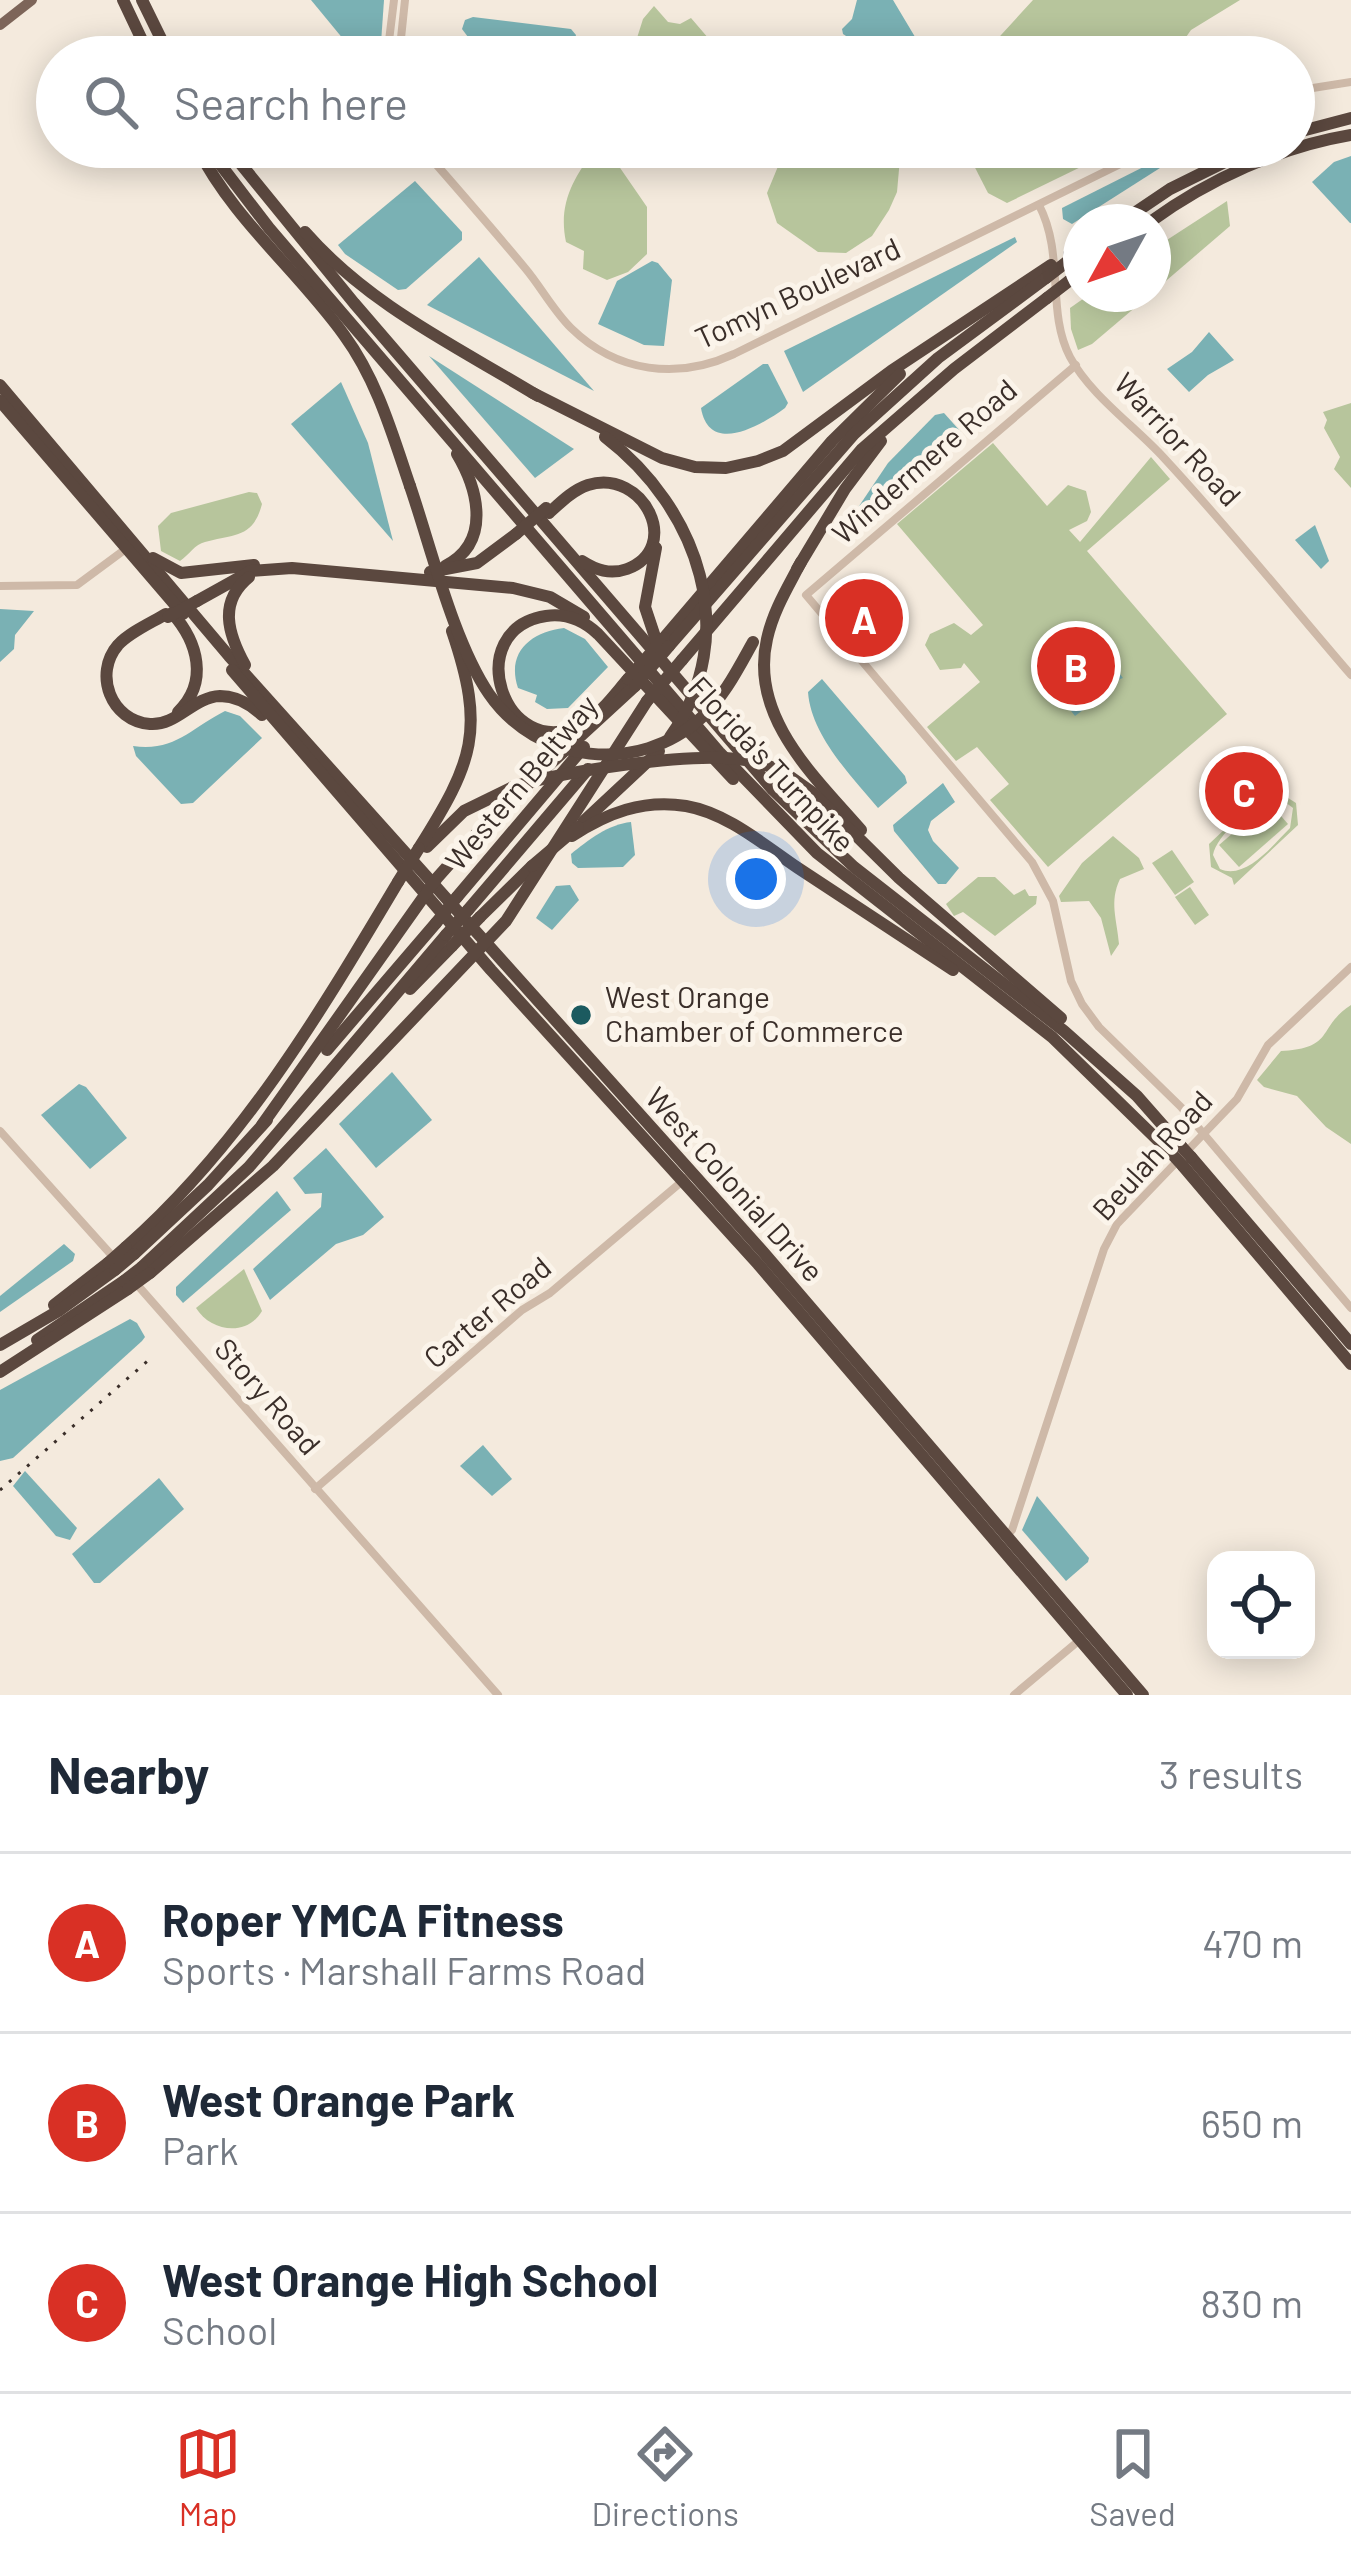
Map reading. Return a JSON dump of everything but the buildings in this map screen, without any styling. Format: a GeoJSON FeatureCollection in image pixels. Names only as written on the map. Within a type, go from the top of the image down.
{"type":"FeatureCollection","features":[{"type":"Feature","properties":{"kind":"highway"},"geometry":{"type":"LineString","coordinates":[[123,0],[140,36]]}},
{"type":"Feature","properties":{"kind":"highway"},"geometry":{"type":"LineString","coordinates":[[142,0],[160,36]]}},
{"type":"Feature","properties":{"kind":"highway"},"geometry":{"type":"LineString","coordinates":[[1315,127],[1351,118]]}},
{"type":"Feature","properties":{"kind":"highway"},"geometry":{"type":"LineString","coordinates":[[1315,144],[1351,135]]}},
{"type":"Feature","properties":{"kind":"highway"},"geometry":{"type":"LineString","coordinates":[[138,1260],[174,1203],[234,1136],[421,850],[456,786],[472,733],[467,681],[384,410],[363,365],[334,322],[254,228],[212,168]]}},
{"type":"Feature","properties":{"kind":"highway","name":"Florida's Turnpike"},"geometry":{"type":"LineString","coordinates":[[223,168],[269,228],[791,830],[849,881],[1040,1027],[1182,1156],[1351,1344]]}},
{"type":"Feature","properties":{"kind":"highway","name":"Florida's Turnpike"},"geometry":{"type":"LineString","coordinates":[[242,168],[773,790],[840,855],[1040,1010],[1137,1096],[1351,1364]]}},
{"type":"Feature","properties":{"kind":"highway"},"geometry":{"type":"LineString","coordinates":[[1147,204],[1210,168]]}},
{"type":"Feature","properties":{"kind":"highway"},"geometry":{"type":"LineString","coordinates":[[1171,210],[1248,168]]}},
{"type":"Feature","properties":{"kind":"highway"},"geometry":{"type":"LineString","coordinates":[[255,185],[371,294],[413,324],[608,436],[695,467],[726,468],[783,451],[981,310],[1048,272]]}},
{"type":"Feature","properties":{"kind":"highway"},"geometry":{"type":"LineString","coordinates":[[666,642],[868,421],[938,358],[1063,261]]}},
{"type":"Feature","properties":{"kind":"highway","name":"Western Beltway"},"geometry":{"type":"LineString","coordinates":[[0,1362],[221,1196],[473,913],[836,478],[926,391],[1063,286]]}},
{"type":"Feature","properties":{"kind":"highway"},"geometry":{"type":"LineString","coordinates":[[262,1125],[429,888],[498,812],[580,741],[854,417],[981,310]]}},
{"type":"Feature","properties":{"kind":"highway","name":"West Colonial Drive"},"geometry":{"type":"LineString","coordinates":[[0,385],[320,773]]}},
{"type":"Feature","properties":{"kind":"highway"},"geometry":{"type":"LineString","coordinates":[[407,486],[489,694],[517,723],[554,746],[610,756],[640,752],[667,742],[714,705],[864,462],[926,391]]}},
{"type":"Feature","properties":{"kind":"highway","name":"West Colonial Drive"},"geometry":{"type":"LineString","coordinates":[[0,401],[311,744],[356,805],[481,948],[556,1023],[609,1093],[637,1111],[770,1279],[1085,1636],[1143,1695]]}},
{"type":"Feature","properties":{"kind":"highway"},"geometry":{"type":"LineString","coordinates":[[416,573],[460,558],[476,529],[473,488],[438,423]]}},
{"type":"Feature","properties":{"kind":"highway"},"geometry":{"type":"LineString","coordinates":[[473,913],[574,831],[659,751],[686,709],[699,673],[705,638],[703,587],[689,540],[668,500],[608,436]]}},
{"type":"Feature","properties":{"kind":"highway"},"geometry":{"type":"LineString","coordinates":[[131,545],[181,573],[259,567],[468,572],[490,562],[572,487],[601,477],[630,484],[651,502],[658,517],[645,607],[667,667]]}},
{"type":"Feature","properties":{"kind":"highway"},"geometry":{"type":"LineString","coordinates":[[526,504],[583,562],[599,570],[619,571],[635,565],[652,542],[653,522],[647,506],[617,484],[580,488],[548,510]]}},
{"type":"Feature","properties":{"kind":"highway"},"geometry":{"type":"LineString","coordinates":[[131,545],[148,583],[190,635],[197,662],[193,691],[183,708],[166,718],[141,718],[124,710],[113,695],[111,666],[125,643],[167,616]]}},
{"type":"Feature","properties":{"kind":"highway"},"geometry":{"type":"LineString","coordinates":[[801,562],[767,638],[764,679],[775,718],[845,812],[946,917]]}},
{"type":"Feature","properties":{"kind":"highway"},"geometry":{"type":"LineString","coordinates":[[259,567],[124,640],[110,658],[108,690],[126,715],[149,724],[167,722],[213,697],[243,701],[356,805]]}},
{"type":"Feature","properties":{"kind":"highway"},"geometry":{"type":"LineString","coordinates":[[259,567],[234,593],[228,609],[231,636],[245,665],[311,744]]}},
{"type":"Feature","properties":{"kind":"highway"},"geometry":{"type":"LineString","coordinates":[[416,573],[550,596],[582,615],[694,741],[787,832],[849,881]]}},
{"type":"Feature","properties":{"kind":"highway"},"geometry":{"type":"LineString","coordinates":[[621,658],[586,624],[546,616],[528,622],[508,640],[500,656],[499,684],[506,703],[522,720],[561,730],[591,719],[632,682]]}},
{"type":"Feature","properties":{"kind":"highway","name":"Western Beltway"},"geometry":{"type":"LineString","coordinates":[[138,1260],[436,923],[632,682]]}},
{"type":"Feature","properties":{"kind":"highway"},"geometry":{"type":"LineString","coordinates":[[0,1372],[138,1260],[273,1166],[518,904],[647,700]]}},
{"type":"Feature","properties":{"kind":"highway"},"geometry":{"type":"LineString","coordinates":[[421,850],[464,812],[514,787],[568,774],[716,758],[752,760],[782,771],[813,793],[882,862],[1032,991],[1137,1096]]}},
{"type":"Feature","properties":{"kind":"highway"},"geometry":{"type":"LineString","coordinates":[[574,831],[608,815],[658,803],[685,806],[726,820],[973,984],[1132,1112]]}},
{"type":"Feature","properties":{"kind":"highway","name":"West Colonial Drive"},"geometry":{"type":"LineString","coordinates":[[356,805],[383,826],[429,888]]}},
{"type":"Feature","properties":{"kind":"highway","name":"West Colonial Drive"},"geometry":{"type":"LineString","coordinates":[[481,948],[491,970],[523,1005],[805,1300],[1003,1540]]}},
{"type":"Feature","properties":{"kind":"highway"},"geometry":{"type":"LineString","coordinates":[[457,973],[476,965],[491,970]]}},
{"type":"Feature","properties":{"kind":"highway"},"geometry":{"type":"LineString","coordinates":[[523,1005],[532,1005],[556,1023]]}},
{"type":"Feature","properties":{"kind":"highway","name":"Western Beltway"},"geometry":{"type":"LineString","coordinates":[[3,1343],[119,1276]]}},
{"type":"Feature","properties":{"kind":"highway"},"geometry":{"type":"LineString","coordinates":[[770,1279],[795,1299],[805,1300]]}},
{"type":"Feature","properties":{"kind":"highway"},"geometry":{"type":"LineString","coordinates":[[812,1327],[821,1327],[840,1342]]}},
{"type":"Feature","properties":{"kind":"highway"},"geometry":{"type":"LineString","coordinates":[[896,1424],[922,1448],[932,1449]]}},
{"type":"Feature","properties":{"kind":"highway","name":"West Colonial Drive"},"geometry":{"type":"LineString","coordinates":[[1085,1636],[1127,1695]]}},
{"type":"Feature","properties":{"kind":"main road"},"geometry":{"type":"LineString","coordinates":[[1,21],[32,0]]}},
{"type":"Feature","properties":{"kind":"street"},"geometry":{"type":"LineString","coordinates":[[390,36],[394,0]]}},
{"type":"Feature","properties":{"kind":"street"},"geometry":{"type":"LineString","coordinates":[[401,36],[405,0]]}},
{"type":"Feature","properties":{"kind":"street"},"geometry":{"type":"LineString","coordinates":[[1315,88],[1351,82]]}},
{"type":"Feature","properties":{"kind":"street","name":"Tomyn Boulevard"},"geometry":{"type":"LineString","coordinates":[[441,168],[570,327],[611,358],[659,370],[710,365],[1113,168]]}},
{"type":"Feature","properties":{"kind":"street","name":"Warrior Road"},"geometry":{"type":"LineString","coordinates":[[1039,205],[1051,228],[1062,334],[1076,365],[1183,478],[1351,675]]}},
{"type":"Feature","properties":{"kind":"street","name":"Windermere Road"},"geometry":{"type":"LineString","coordinates":[[1076,365],[806,595],[1022,847],[1053,902],[1071,981],[1082,1004],[1203,1133]]}},
{"type":"Feature","properties":{"kind":"street"},"geometry":{"type":"LineString","coordinates":[[0,586],[77,585],[131,545]]}},
{"type":"Feature","properties":{"kind":"street","name":"Beulah Road"},"geometry":{"type":"LineString","coordinates":[[1003,1540],[1012,1530],[1104,1249],[1126,1213],[1237,1099],[1268,1045],[1351,967]]}},
{"type":"Feature","properties":{"kind":"street","name":"Story Road"},"geometry":{"type":"LineString","coordinates":[[0,1131],[498,1695]]}},
{"type":"Feature","properties":{"kind":"street"},"geometry":{"type":"LineString","coordinates":[[1203,1133],[1351,1308]]}},
{"type":"Feature","properties":{"kind":"street","name":"Carter Road"},"geometry":{"type":"LineString","coordinates":[[315,1489],[522,1310],[550,1293],[687,1177]]}},
{"type":"Feature","properties":{"kind":"street"},"geometry":{"type":"LineString","coordinates":[[1014,1695],[1085,1636]]}},
{"type":"Feature","properties":{"kind":"green space"},"geometry":{"type":"Polygon","coordinates":[[[1033,0],[1240,0],[1187,36],[1000,36],[1033,0]]]}},
{"type":"Feature","properties":{"kind":"green space"},"geometry":{"type":"Polygon","coordinates":[[[654,6],[668,22],[680,24],[691,18],[706,36],[638,36],[654,6]]]}},
{"type":"Feature","properties":{"kind":"green space"},"geometry":{"type":"Polygon","coordinates":[[[620,168],[647,207],[647,254],[628,272],[607,280],[583,269],[584,251],[566,242],[564,216],[580,171],[620,168]]]}},
{"type":"Feature","properties":{"kind":"green space"},"geometry":{"type":"Polygon","coordinates":[[[777,168],[899,168],[889,210],[872,236],[846,253],[818,252],[777,223],[767,193],[777,168]]]}},
{"type":"Feature","properties":{"kind":"green space"},"geometry":{"type":"Polygon","coordinates":[[[975,168],[1079,168],[1007,203],[988,193],[975,168]]]}},
{"type":"Feature","properties":{"kind":"green space"},"geometry":{"type":"Polygon","coordinates":[[[1227,201],[1230,226],[1171,277],[1171,237],[1227,201]]]}},
{"type":"Feature","properties":{"kind":"green space"},"geometry":{"type":"Polygon","coordinates":[[[1070,312],[1130,312],[1078,350],[1070,312]]]}},
{"type":"Feature","properties":{"kind":"green space"},"geometry":{"type":"Polygon","coordinates":[[[1351,403],[1351,488],[1334,469],[1340,457],[1324,428],[1323,412],[1351,403]]]}},
{"type":"Feature","properties":{"kind":"green space"},"geometry":{"type":"Polygon","coordinates":[[[993,443],[1047,506],[1068,485],[1086,491],[1091,512],[1087,521],[1069,530],[1080,542],[1151,457],[1170,479],[1087,551],[1227,714],[1048,867],[990,800],[1009,784],[977,747],[956,761],[927,727],[980,682],[964,663],[961,668],[940,670],[925,645],[930,634],[954,623],[971,635],[983,625],[897,524],[993,443]]]}},
{"type":"Feature","properties":{"kind":"green space"},"geometry":{"type":"Polygon","coordinates":[[[257,493],[262,504],[247,529],[201,543],[180,561],[161,551],[158,526],[171,513],[257,493]]]}},
{"type":"Feature","properties":{"kind":"green space"},"geometry":{"type":"Polygon","coordinates":[[[1277,791],[1296,803],[1298,825],[1234,885],[1232,878],[1211,867],[1209,844],[1259,797],[1277,791]],[[1277,796],[1238,820],[1213,855],[1220,869],[1239,870],[1258,859],[1290,828],[1293,808],[1277,796]]]}},
{"type":"Feature","properties":{"kind":"green space"},"geometry":{"type":"Polygon","coordinates":[[[1269,802],[1288,824],[1239,867],[1219,845],[1269,802]]]}},
{"type":"Feature","properties":{"kind":"green space"},"geometry":{"type":"Polygon","coordinates":[[[1113,836],[1139,858],[1144,869],[1120,879],[1115,895],[1119,944],[1111,956],[1101,918],[1089,901],[1061,902],[1059,896],[1082,863],[1113,836]]]}},
{"type":"Feature","properties":{"kind":"green space"},"geometry":{"type":"Polygon","coordinates":[[[1172,850],[1194,882],[1175,895],[1152,863],[1172,850]]]}},
{"type":"Feature","properties":{"kind":"green space"},"geometry":{"type":"Polygon","coordinates":[[[978,877],[995,877],[1014,895],[1025,889],[1029,896],[1037,896],[1036,904],[995,936],[963,912],[954,916],[946,904],[978,877]]]}},
{"type":"Feature","properties":{"kind":"green space"},"geometry":{"type":"Polygon","coordinates":[[[1190,887],[1209,915],[1195,925],[1175,897],[1190,887]]]}},
{"type":"Feature","properties":{"kind":"green space"},"geometry":{"type":"Polygon","coordinates":[[[1351,1005],[1351,1144],[1326,1127],[1297,1096],[1264,1087],[1257,1080],[1281,1051],[1318,1041],[1351,1005]]]}},
{"type":"Feature","properties":{"kind":"green space"},"geometry":{"type":"Polygon","coordinates":[[[244,1269],[262,1311],[238,1328],[211,1322],[196,1308],[244,1269]]]}},
{"type":"Feature","properties":{"kind":"water"},"geometry":{"type":"Polygon","coordinates":[[[311,0],[384,0],[381,36],[341,36],[311,0]]]}},
{"type":"Feature","properties":{"kind":"water"},"geometry":{"type":"Polygon","coordinates":[[[857,0],[893,0],[914,36],[846,36],[842,29],[852,19],[857,0]]]}},
{"type":"Feature","properties":{"kind":"water"},"geometry":{"type":"Polygon","coordinates":[[[473,17],[571,29],[576,35],[467,36],[462,29],[465,20],[473,17]]]}},
{"type":"Feature","properties":{"kind":"water"},"geometry":{"type":"Polygon","coordinates":[[[1351,156],[1350,223],[1312,182],[1334,162],[1351,156]]]}},
{"type":"Feature","properties":{"kind":"water"},"geometry":{"type":"Polygon","coordinates":[[[1141,168],[1160,168],[1103,204],[1070,204],[1141,168]]]}},
{"type":"Feature","properties":{"kind":"water"},"geometry":{"type":"Polygon","coordinates":[[[415,181],[462,232],[462,240],[406,289],[398,290],[338,245],[415,181]]]}},
{"type":"Feature","properties":{"kind":"water"},"geometry":{"type":"Polygon","coordinates":[[[1015,237],[1017,242],[803,392],[784,351],[1015,237]]]}},
{"type":"Feature","properties":{"kind":"water"},"geometry":{"type":"Polygon","coordinates":[[[479,257],[594,391],[427,305],[479,257]]]}},
{"type":"Feature","properties":{"kind":"water"},"geometry":{"type":"Polygon","coordinates":[[[652,261],[672,280],[664,346],[644,345],[598,324],[617,281],[652,261]]]}},
{"type":"Feature","properties":{"kind":"water"},"geometry":{"type":"Polygon","coordinates":[[[1209,332],[1234,360],[1189,392],[1167,369],[1192,352],[1209,332]]]}},
{"type":"Feature","properties":{"kind":"water"},"geometry":{"type":"Polygon","coordinates":[[[429,356],[574,449],[535,478],[429,356]]]}},
{"type":"Feature","properties":{"kind":"water"},"geometry":{"type":"Polygon","coordinates":[[[768,364],[788,403],[785,408],[749,429],[724,434],[714,430],[701,408],[768,364]]]}},
{"type":"Feature","properties":{"kind":"water"},"geometry":{"type":"Polygon","coordinates":[[[341,382],[368,443],[393,541],[291,424],[341,382]]]}},
{"type":"Feature","properties":{"kind":"water"},"geometry":{"type":"Polygon","coordinates":[[[944,413],[961,432],[962,440],[859,528],[850,530],[849,521],[888,463],[935,415],[944,413]]]}},
{"type":"Feature","properties":{"kind":"water"},"geometry":{"type":"Polygon","coordinates":[[[1315,525],[1329,561],[1321,569],[1295,540],[1315,525]]]}},
{"type":"Feature","properties":{"kind":"water"},"geometry":{"type":"Polygon","coordinates":[[[0,609],[34,611],[15,635],[14,649],[0,662],[0,609]]]}},
{"type":"Feature","properties":{"kind":"water"},"geometry":{"type":"Polygon","coordinates":[[[564,628],[585,639],[608,667],[568,708],[547,709],[535,702],[537,695],[518,688],[515,664],[532,639],[564,628]]]}},
{"type":"Feature","properties":{"kind":"water"},"geometry":{"type":"Polygon","coordinates":[[[1111,662],[1123,678],[1095,688],[1075,716],[1064,702],[1111,662]]]}},
{"type":"Feature","properties":{"kind":"water"},"geometry":{"type":"Polygon","coordinates":[[[822,679],[905,776],[907,783],[878,808],[816,724],[808,692],[822,679]]]}},
{"type":"Feature","properties":{"kind":"water"},"geometry":{"type":"Polygon","coordinates":[[[225,711],[240,716],[262,738],[193,803],[181,804],[136,756],[133,746],[172,742],[225,711]]]}},
{"type":"Feature","properties":{"kind":"water"},"geometry":{"type":"Polygon","coordinates":[[[943,783],[955,802],[931,821],[928,830],[959,868],[946,884],[938,884],[893,825],[943,783]]]}},
{"type":"Feature","properties":{"kind":"water"},"geometry":{"type":"Polygon","coordinates":[[[631,822],[635,855],[623,867],[578,868],[572,863],[571,854],[592,838],[631,822]]]}},
{"type":"Feature","properties":{"kind":"water"},"geometry":{"type":"Polygon","coordinates":[[[570,885],[579,900],[552,930],[536,918],[556,886],[570,885]]]}},
{"type":"Feature","properties":{"kind":"water"},"geometry":{"type":"Polygon","coordinates":[[[392,1072],[432,1120],[376,1168],[339,1124],[392,1072]]]}},
{"type":"Feature","properties":{"kind":"water"},"geometry":{"type":"Polygon","coordinates":[[[79,1084],[127,1138],[90,1169],[41,1115],[79,1084]]]}},
{"type":"Feature","properties":{"kind":"water"},"geometry":{"type":"Polygon","coordinates":[[[326,1148],[384,1217],[363,1235],[336,1244],[270,1300],[253,1269],[321,1207],[322,1193],[305,1194],[293,1178],[326,1148]]]}},
{"type":"Feature","properties":{"kind":"water"},"geometry":{"type":"Polygon","coordinates":[[[277,1191],[291,1210],[183,1303],[176,1287],[277,1191]]]}},
{"type":"Feature","properties":{"kind":"water"},"geometry":{"type":"Polygon","coordinates":[[[64,1244],[75,1254],[73,1261],[0,1312],[0,1296],[64,1244]]]}},
{"type":"Feature","properties":{"kind":"water"},"geometry":{"type":"Polygon","coordinates":[[[130,1319],[145,1337],[142,1341],[13,1458],[0,1461],[0,1390],[130,1319]]]}},
{"type":"Feature","properties":{"kind":"water"},"geometry":{"type":"Polygon","coordinates":[[[483,1445],[512,1479],[492,1496],[460,1466],[483,1445]]]}},
{"type":"Feature","properties":{"kind":"water"},"geometry":{"type":"Polygon","coordinates":[[[25,1471],[77,1528],[70,1540],[56,1536],[13,1486],[25,1471]]]}},
{"type":"Feature","properties":{"kind":"water"},"geometry":{"type":"Polygon","coordinates":[[[159,1478],[184,1509],[100,1583],[94,1583],[72,1554],[159,1478]]]}},
{"type":"Feature","properties":{"kind":"water"},"geometry":{"type":"Polygon","coordinates":[[[1037,1496],[1089,1558],[1066,1581],[1022,1530],[1037,1496]]]}},
{"type":"Feature","properties":{"kind":"railway"},"geometry":{"type":"LineString","coordinates":[[0,1490],[151,1358]]}},
{"type":"Feature","properties":{"kind":"place","name":"Roper YMCA Fitness"},"geometry":{"type":"Point","coordinates":[864,618]}},
{"type":"Feature","properties":{"kind":"place","name":"West Orange Park"},"geometry":{"type":"Point","coordinates":[1076,666]}},
{"type":"Feature","properties":{"kind":"place","name":"West Orange High School"},"geometry":{"type":"Point","coordinates":[1244,791]}},
{"type":"Feature","properties":{"kind":"place","name":"West Orange Chamber of Commerce"},"geometry":{"type":"Point","coordinates":[581,1015]}}]}
